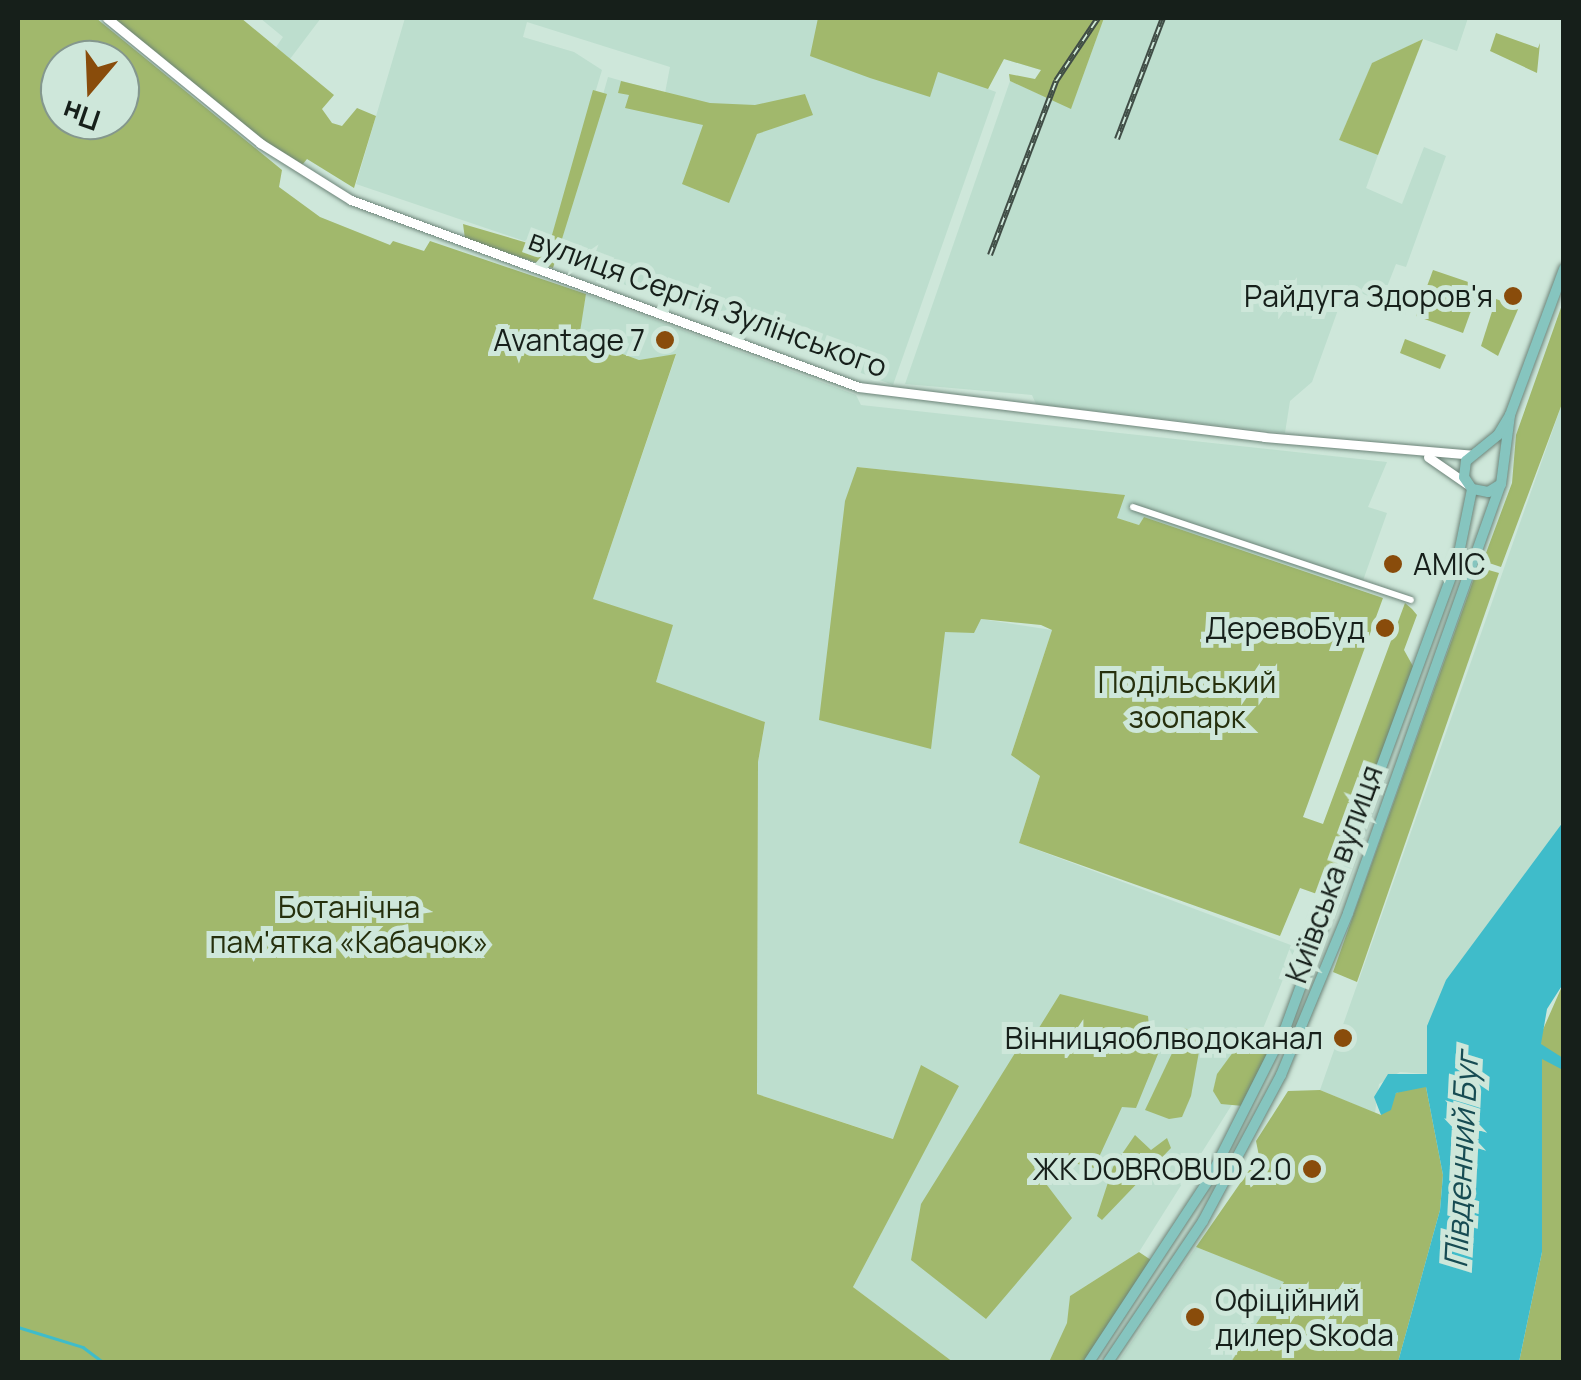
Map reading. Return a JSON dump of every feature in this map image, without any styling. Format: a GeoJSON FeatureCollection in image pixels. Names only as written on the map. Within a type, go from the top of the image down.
{"type":"FeatureCollection","features":[{"type":"Feature","properties":{"kind":"main road"},"geometry":{"type":"LineString","coordinates":[[1510,415],[1463,468],[1470,487],[1488,492],[1501,484],[1510,415],[1564,269]]}},
{"type":"Feature","properties":{"kind":"main road"},"geometry":{"type":"LineString","coordinates":[[1476,453],[1495,454],[1504,468]]}},
{"type":"Feature","properties":{"kind":"main road","name":"Київська вулиця"},"geometry":{"type":"LineString","coordinates":[[1108,1362],[1224,1186],[1270,1098],[1324,976],[1501,484]]}},
{"type":"Feature","properties":{"kind":"main road","name":"Київська вулиця"},"geometry":{"type":"LineString","coordinates":[[1089,1362],[1210,1178],[1256,1092],[1314,963],[1462,545],[1470,487]]}},
{"type":"Feature","properties":{"kind":"main road"},"geometry":{"type":"LineString","coordinates":[[1426,648],[1440,654]]}},
{"type":"Feature","properties":{"kind":"main road"},"geometry":{"type":"LineString","coordinates":[[1256,1092],[1270,1098]]}},
{"type":"Feature","properties":{"kind":"main road"},"geometry":{"type":"LineString","coordinates":[[1210,1178],[1224,1186]]}},
{"type":"Feature","properties":{"kind":"street","name":"вулиця Сергія Зулінського"},"geometry":{"type":"LineString","coordinates":[[108,18],[260,143],[352,200],[858,387],[1421,454],[1476,453]]}},
{"type":"Feature","properties":{"kind":"street"},"geometry":{"type":"LineString","coordinates":[[1421,454],[1470,487]]}},
{"type":"Feature","properties":{"kind":"street"},"geometry":{"type":"LineString","coordinates":[[1133,507],[1411,600]]}},
{"type":"Feature","properties":{"kind":"shaded area"},"geometry":{"type":"Polygon","coordinates":[[[260,18],[321,18],[290,59],[276,47],[283,37],[260,18]]]}},
{"type":"Feature","properties":{"kind":"shaded area"},"geometry":{"type":"Polygon","coordinates":[[[405,18],[1060,18],[1041,70],[1004,59],[994,71],[988,89],[996,92],[893,385],[556,259],[608,77],[665,93],[670,67],[527,22],[523,37],[574,52],[602,70],[548,249],[356,184],[405,18]]]}},
{"type":"Feature","properties":{"kind":"shaded area"},"geometry":{"type":"Polygon","coordinates":[[[1104,18],[1468,18],[1457,51],[1423,39],[1372,64],[1339,140],[1378,155],[1366,188],[1402,204],[1424,147],[1446,156],[1406,267],[1396,264],[1381,302],[1359,292],[1343,296],[1312,382],[1290,401],[1285,433],[1036,404],[1032,395],[905,384],[1010,81],[1071,108],[1104,18]]]}},
{"type":"Feature","properties":{"kind":"shaded area"},"geometry":{"type":"Polygon","coordinates":[[[586,294],[856,395],[861,405],[1387,462],[1368,507],[1387,513],[1360,589],[1144,517],[1139,525],[1116,518],[1124,495],[857,467],[945,632],[981,619],[1052,630],[1011,755],[1040,776],[1019,843],[1296,947],[1233,1103],[1139,1252],[1070,1296],[1068,1323],[1049,1362],[953,1362],[853,1287],[958,1086],[921,1066],[894,1139],[757,1094],[758,762],[765,723],[656,682],[663,658],[593,599],[676,355],[639,360],[578,338],[586,294]]]}},
{"type":"Feature","properties":{"kind":"shaded area"},"geometry":{"type":"Polygon","coordinates":[[[1563,401],[1563,822],[1446,981],[1427,1074],[1400,1072],[1379,1084],[1375,1113],[1320,1090],[1563,401]]]}},
{"type":"Feature","properties":{"kind":"shaded area"},"geometry":{"type":"Polygon","coordinates":[[[1196,1247],[1285,1282],[1231,1362],[1118,1362],[1196,1247]]]}},
{"type":"Feature","properties":{"kind":"green space","name":"Ботанічна пам'ятка «Кабачок»"},"geometry":{"type":"Polygon","coordinates":[[[18,18],[96,18],[123,40],[40,40],[40,140],[140,140],[140,54],[282,170],[279,187],[320,217],[390,245],[393,241],[424,251],[430,241],[586,294],[579,338],[639,360],[676,354],[593,599],[673,625],[656,682],[765,722],[758,762],[757,1094],[893,1139],[921,1065],[959,1086],[853,1287],[953,1362],[18,1362],[18,18]]]}},
{"type":"Feature","properties":{"kind":"green space"},"geometry":{"type":"Polygon","coordinates":[[[107,18],[241,18],[334,95],[322,109],[332,123],[342,126],[357,108],[376,116],[354,188],[307,159],[298,170],[140,44],[140,40],[107,18]]]}},
{"type":"Feature","properties":{"kind":"green space"},"geometry":{"type":"Polygon","coordinates":[[[818,18],[1104,18],[1071,109],[1010,81],[1009,74],[1035,79],[1041,70],[1004,59],[988,89],[938,72],[930,97],[870,78],[810,56],[818,18]]]}},
{"type":"Feature","properties":{"kind":"green space"},"geometry":{"type":"Polygon","coordinates":[[[1496,33],[1538,48],[1540,43],[1537,73],[1490,51],[1496,33]]]}},
{"type":"Feature","properties":{"kind":"green space"},"geometry":{"type":"Polygon","coordinates":[[[1423,39],[1378,155],[1339,140],[1372,63],[1423,39]]]}},
{"type":"Feature","properties":{"kind":"green space"},"geometry":{"type":"Polygon","coordinates":[[[621,81],[710,103],[755,105],[805,94],[813,115],[757,134],[729,203],[682,184],[703,125],[625,108],[629,95],[618,93],[621,81]]]}},
{"type":"Feature","properties":{"kind":"green space"},"geometry":{"type":"Polygon","coordinates":[[[593,90],[607,94],[553,268],[465,239],[463,224],[548,249],[593,90]]]}},
{"type":"Feature","properties":{"kind":"green space"},"geometry":{"type":"Polygon","coordinates":[[[1433,270],[1480,286],[1463,333],[1416,316],[1433,270]]]}},
{"type":"Feature","properties":{"kind":"green space"},"geometry":{"type":"Polygon","coordinates":[[[1496,299],[1519,307],[1498,356],[1481,346],[1496,299]]]}},
{"type":"Feature","properties":{"kind":"green space"},"geometry":{"type":"Polygon","coordinates":[[[1563,302],[1563,401],[1501,567],[1483,561],[1512,483],[1516,435],[1563,302]]]}},
{"type":"Feature","properties":{"kind":"green space"},"geometry":{"type":"Polygon","coordinates":[[[1405,339],[1446,355],[1440,369],[1400,353],[1405,339]]]}},
{"type":"Feature","properties":{"kind":"green space","name":"Подільський зоопарк"},"geometry":{"type":"Polygon","coordinates":[[[857,467],[1125,495],[1117,518],[1139,525],[1144,517],[1383,598],[1303,817],[1323,824],[1405,603],[1412,609],[1417,615],[1404,650],[1414,668],[1331,899],[1300,888],[1280,936],[1019,843],[1040,776],[1011,755],[1052,630],[1041,625],[981,619],[974,633],[945,632],[931,749],[819,720],[845,501],[857,467]]]}},
{"type":"Feature","properties":{"kind":"green space"},"geometry":{"type":"Polygon","coordinates":[[[1478,567],[1499,573],[1357,982],[1333,972],[1478,567]]]}},
{"type":"Feature","properties":{"kind":"green space"},"geometry":{"type":"Polygon","coordinates":[[[1563,984],[1563,1362],[1519,1362],[1542,1252],[1541,1034],[1563,984]]]}},
{"type":"Feature","properties":{"kind":"green space"},"geometry":{"type":"Polygon","coordinates":[[[1060,994],[1148,1016],[1149,1027],[1169,1027],[1136,1108],[1122,1107],[1094,1168],[1041,1155],[1034,1168],[1072,1218],[986,1319],[911,1260],[921,1204],[1030,1029],[1037,1031],[1060,994]]]}},
{"type":"Feature","properties":{"kind":"green space"},"geometry":{"type":"Polygon","coordinates":[[[1184,1028],[1202,1035],[1191,1096],[1182,1117],[1169,1119],[1145,1110],[1184,1028]]]}},
{"type":"Feature","properties":{"kind":"green space"},"geometry":{"type":"Polygon","coordinates":[[[1242,1040],[1268,1048],[1265,1060],[1243,1106],[1221,1104],[1213,1091],[1217,1074],[1242,1040]]]}},
{"type":"Feature","properties":{"kind":"green space"},"geometry":{"type":"Polygon","coordinates":[[[1413,1086],[1426,1087],[1443,1175],[1440,1210],[1398,1362],[1231,1362],[1284,1282],[1196,1247],[1259,1156],[1256,1141],[1288,1091],[1320,1090],[1381,1115],[1396,1093],[1413,1086]]]}},
{"type":"Feature","properties":{"kind":"green space"},"geometry":{"type":"Polygon","coordinates":[[[1135,1135],[1151,1150],[1167,1138],[1171,1148],[1102,1220],[1097,1216],[1113,1167],[1135,1135]]]}},
{"type":"Feature","properties":{"kind":"green space"},"geometry":{"type":"Polygon","coordinates":[[[1139,1252],[1154,1262],[1084,1362],[1049,1362],[1067,1323],[1070,1296],[1139,1252]]]}},
{"type":"Feature","properties":{"kind":"water","name":"Південний Буг"},"geometry":{"type":"Polygon","coordinates":[[[1563,822],[1563,984],[1547,1009],[1541,1044],[1563,1058],[1563,1070],[1542,1059],[1542,1252],[1519,1362],[1398,1362],[1440,1210],[1443,1175],[1426,1087],[1396,1093],[1391,1110],[1381,1115],[1374,1097],[1388,1074],[1427,1074],[1427,1026],[1446,980],[1563,822]]]}},
{"type":"Feature","properties":{"kind":"waterway"},"geometry":{"type":"LineString","coordinates":[[18,1327],[83,1347],[103,1362]]}},
{"type":"Feature","properties":{"kind":"railway"},"geometry":{"type":"LineString","coordinates":[[990,255],[1056,81],[1098,18]]}},
{"type":"Feature","properties":{"kind":"railway"},"geometry":{"type":"LineString","coordinates":[[1117,139],[1163,18]]}},
{"type":"Feature","properties":{"kind":"place","name":"Райдуга Здоров'я"},"geometry":{"type":"Point","coordinates":[1513,296]}},
{"type":"Feature","properties":{"kind":"place","name":"Avantage 7"},"geometry":{"type":"Point","coordinates":[665,340]}},
{"type":"Feature","properties":{"kind":"place","name":"АМІС"},"geometry":{"type":"Point","coordinates":[1393,564]}},
{"type":"Feature","properties":{"kind":"place","name":"ДеревоБуд"},"geometry":{"type":"Point","coordinates":[1385,628]}},
{"type":"Feature","properties":{"kind":"place","name":"Вінницяоблводоканал"},"geometry":{"type":"Point","coordinates":[1343,1038]}},
{"type":"Feature","properties":{"kind":"place","name":"ЖК DOBROBUD 2.0"},"geometry":{"type":"Point","coordinates":[1312,1169]}},
{"type":"Feature","properties":{"kind":"place","name":"Офіційний дилер Skoda"},"geometry":{"type":"Point","coordinates":[1195,1317]}}]}
